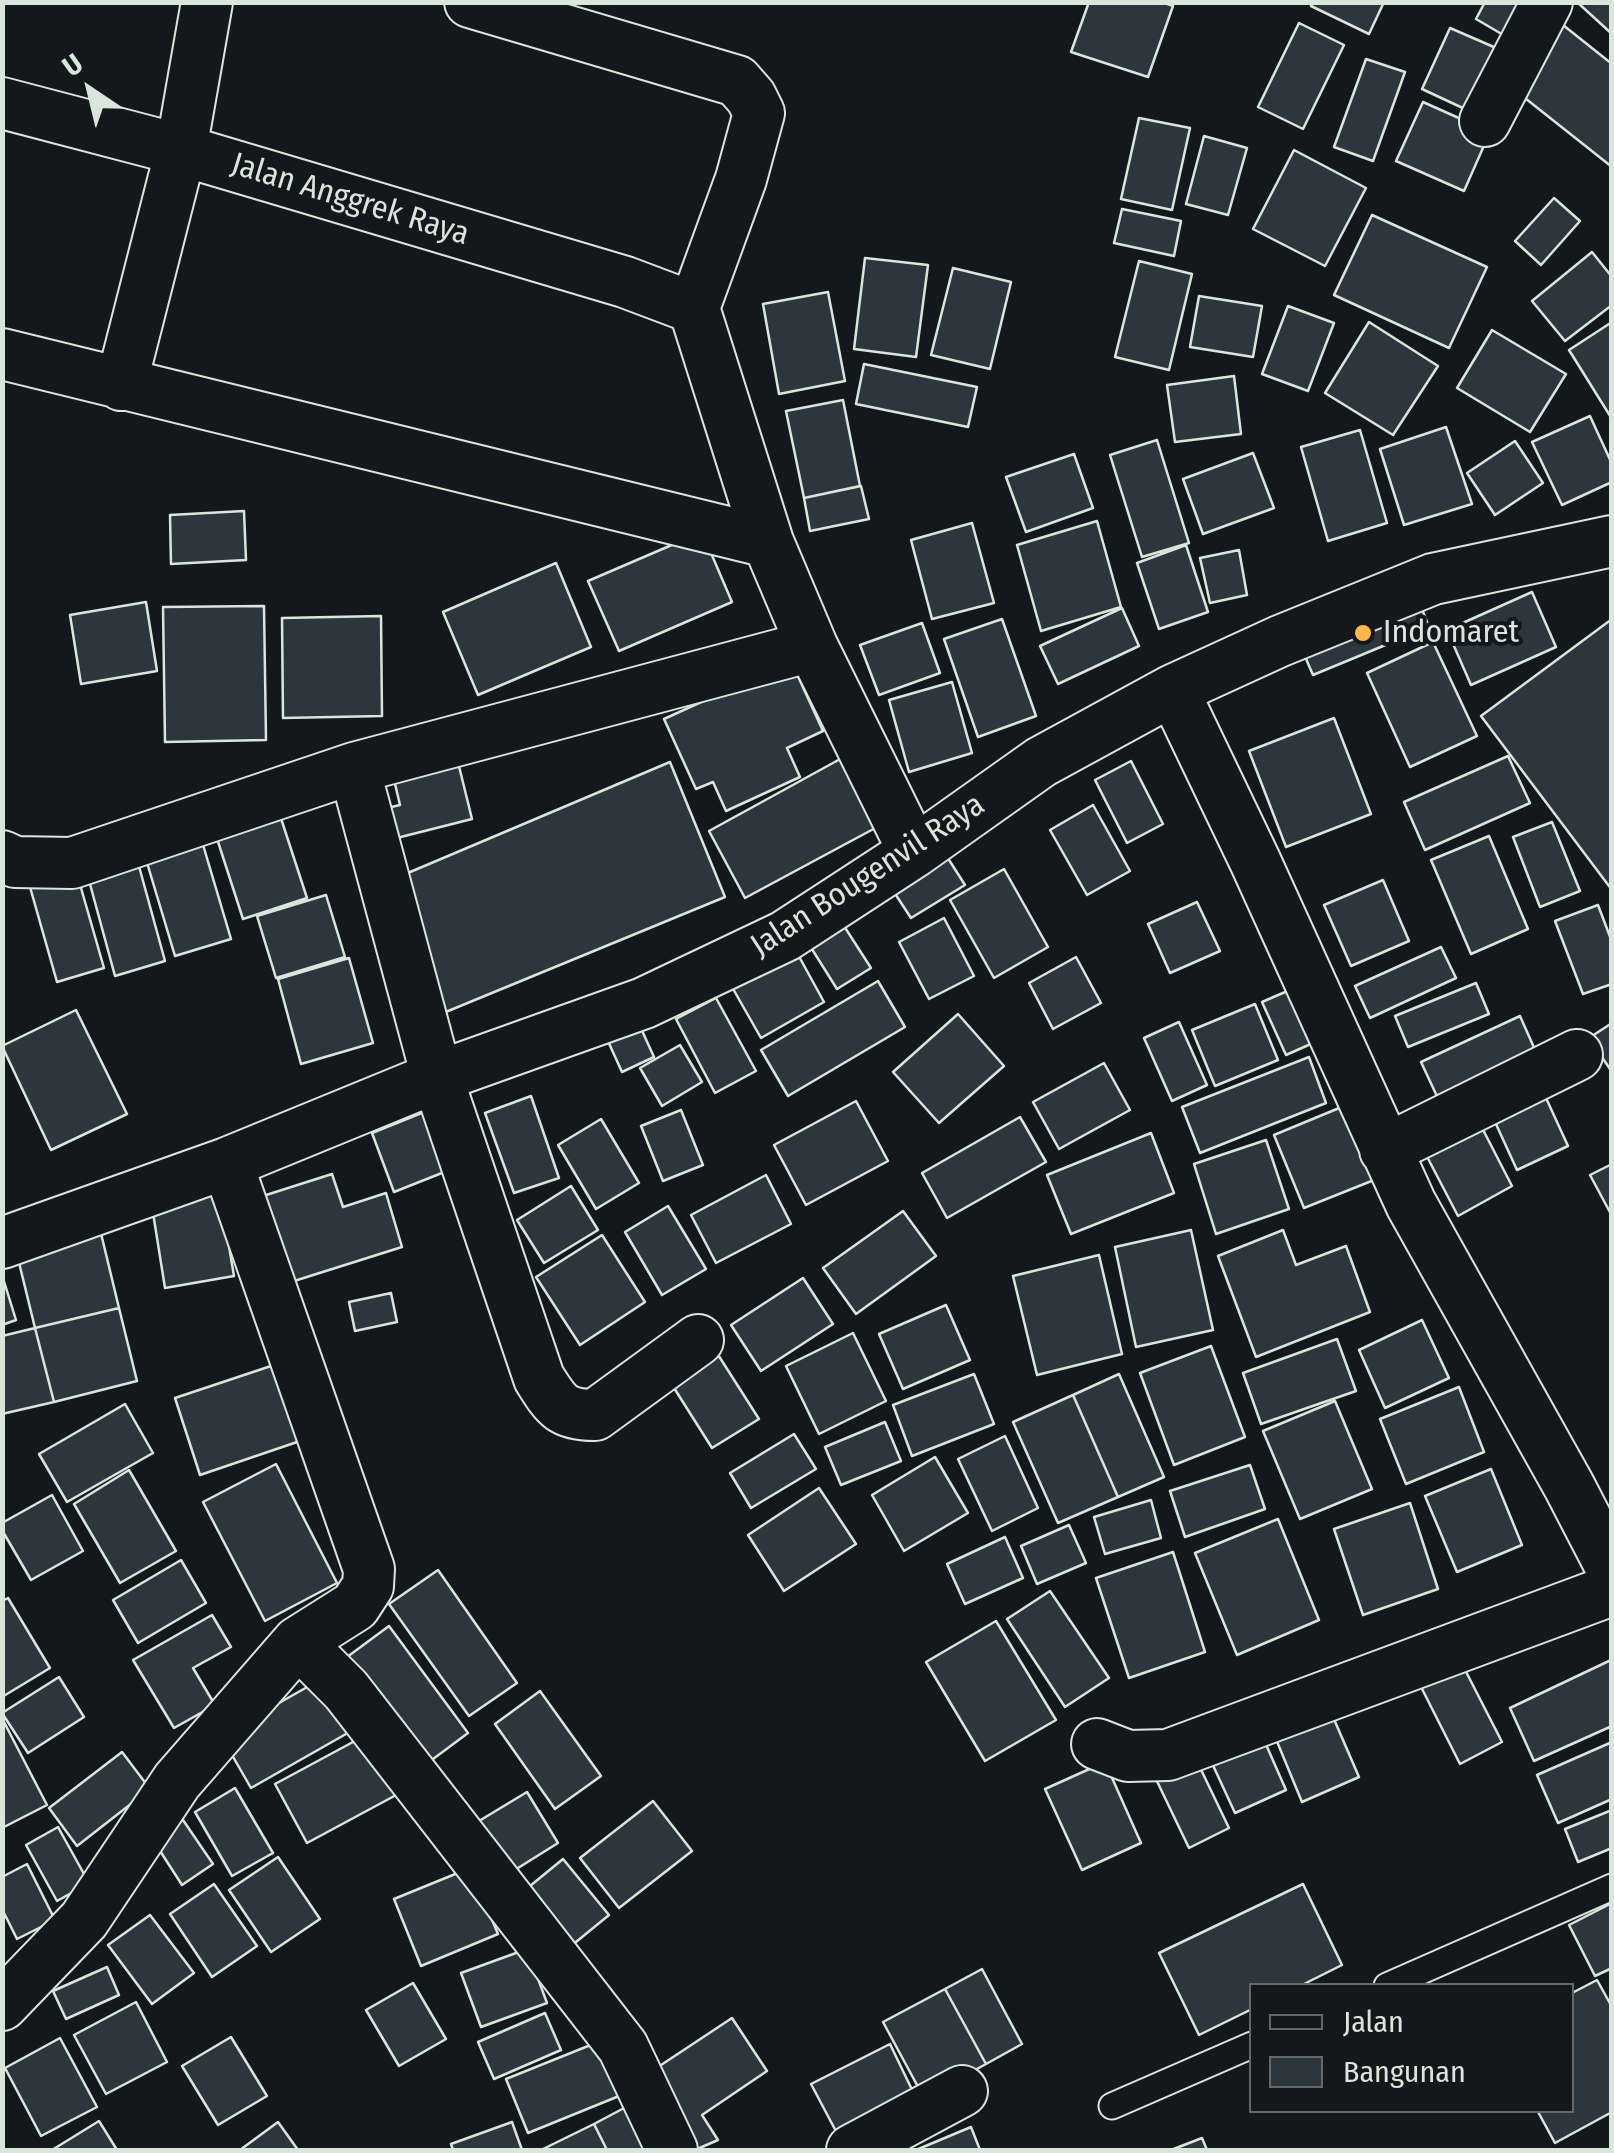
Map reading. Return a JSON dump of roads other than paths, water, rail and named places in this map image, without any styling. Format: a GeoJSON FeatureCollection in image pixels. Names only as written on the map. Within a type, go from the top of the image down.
{"type":"FeatureCollection","features":[{"type":"Feature","properties":{"kind":"street"},"geometry":{"type":"LineString","coordinates":[[121,385],[181,150],[206,2]]}},
{"type":"Feature","properties":{"kind":"street"},"geometry":{"type":"LineString","coordinates":[[470,2],[736,82],[751,97],[759,113],[741,179],[694,308],[768,542],[812,646],[914,852]]}},
{"type":"Feature","properties":{"kind":"street"},"geometry":{"type":"LineString","coordinates":[[1486,121],[1547,2]]}},
{"type":"Feature","properties":{"kind":"street","name":"Jalan Anggrek Raya"},"geometry":{"type":"LineString","coordinates":[[2,103],[181,150],[625,282],[694,308]]}},
{"type":"Feature","properties":{"kind":"street"},"geometry":{"type":"LineString","coordinates":[[2,354],[768,542]]}},
{"type":"Feature","properties":{"kind":"street","name":"Jalan Bougenvil Raya"},"geometry":{"type":"LineString","coordinates":[[2,1243],[227,1163],[437,1077],[644,1003],[785,936],[914,852],[1041,762],[1172,690],[1280,641],[1433,579],[1612,541]]}},
{"type":"Feature","properties":{"kind":"street"},"geometry":{"type":"LineString","coordinates":[[2,856],[15,862],[72,863],[354,768],[812,646]]}},
{"type":"Feature","properties":{"kind":"street"},"geometry":{"type":"LineString","coordinates":[[1172,690],[1412,1204],[1612,1568]]}},
{"type":"Feature","properties":{"kind":"street"},"geometry":{"type":"LineString","coordinates":[[354,768],[437,1077],[540,1378],[556,1405],[576,1415],[595,1415],[698,1340]]}},
{"type":"Feature","properties":{"kind":"street"},"geometry":{"type":"LineString","coordinates":[[1386,1150],[1576,1054]]}},
{"type":"Feature","properties":{"kind":"street"},"geometry":{"type":"LineString","coordinates":[[2,2005],[84,1920],[177,1782],[298,1642],[355,1606],[368,1586],[369,1568],[227,1163]]}},
{"type":"Feature","properties":{"kind":"street"},"geometry":{"type":"LineString","coordinates":[[1097,1744],[1128,1756],[1168,1755],[1612,1590]]}},
{"type":"Feature","properties":{"kind":"street"},"geometry":{"type":"LineString","coordinates":[[298,1642],[346,1690],[623,2047],[672,2150]]}},
{"type":"Feature","properties":{"kind":"street"},"geometry":{"type":"LineString","coordinates":[[852,2150],[962,2092]]}},
{"type":"Feature","properties":{"kind":"lane"},"geometry":{"type":"LineString","coordinates":[[1394,1983],[1612,1887]]}},
{"type":"Feature","properties":{"kind":"lane"},"geometry":{"type":"LineString","coordinates":[[1112,2106],[1249,2046]]}},
{"type":"Feature","properties":{"kind":"place","name":"Indomaret"},"geometry":{"type":"Point","coordinates":[1363,633]}}]}
